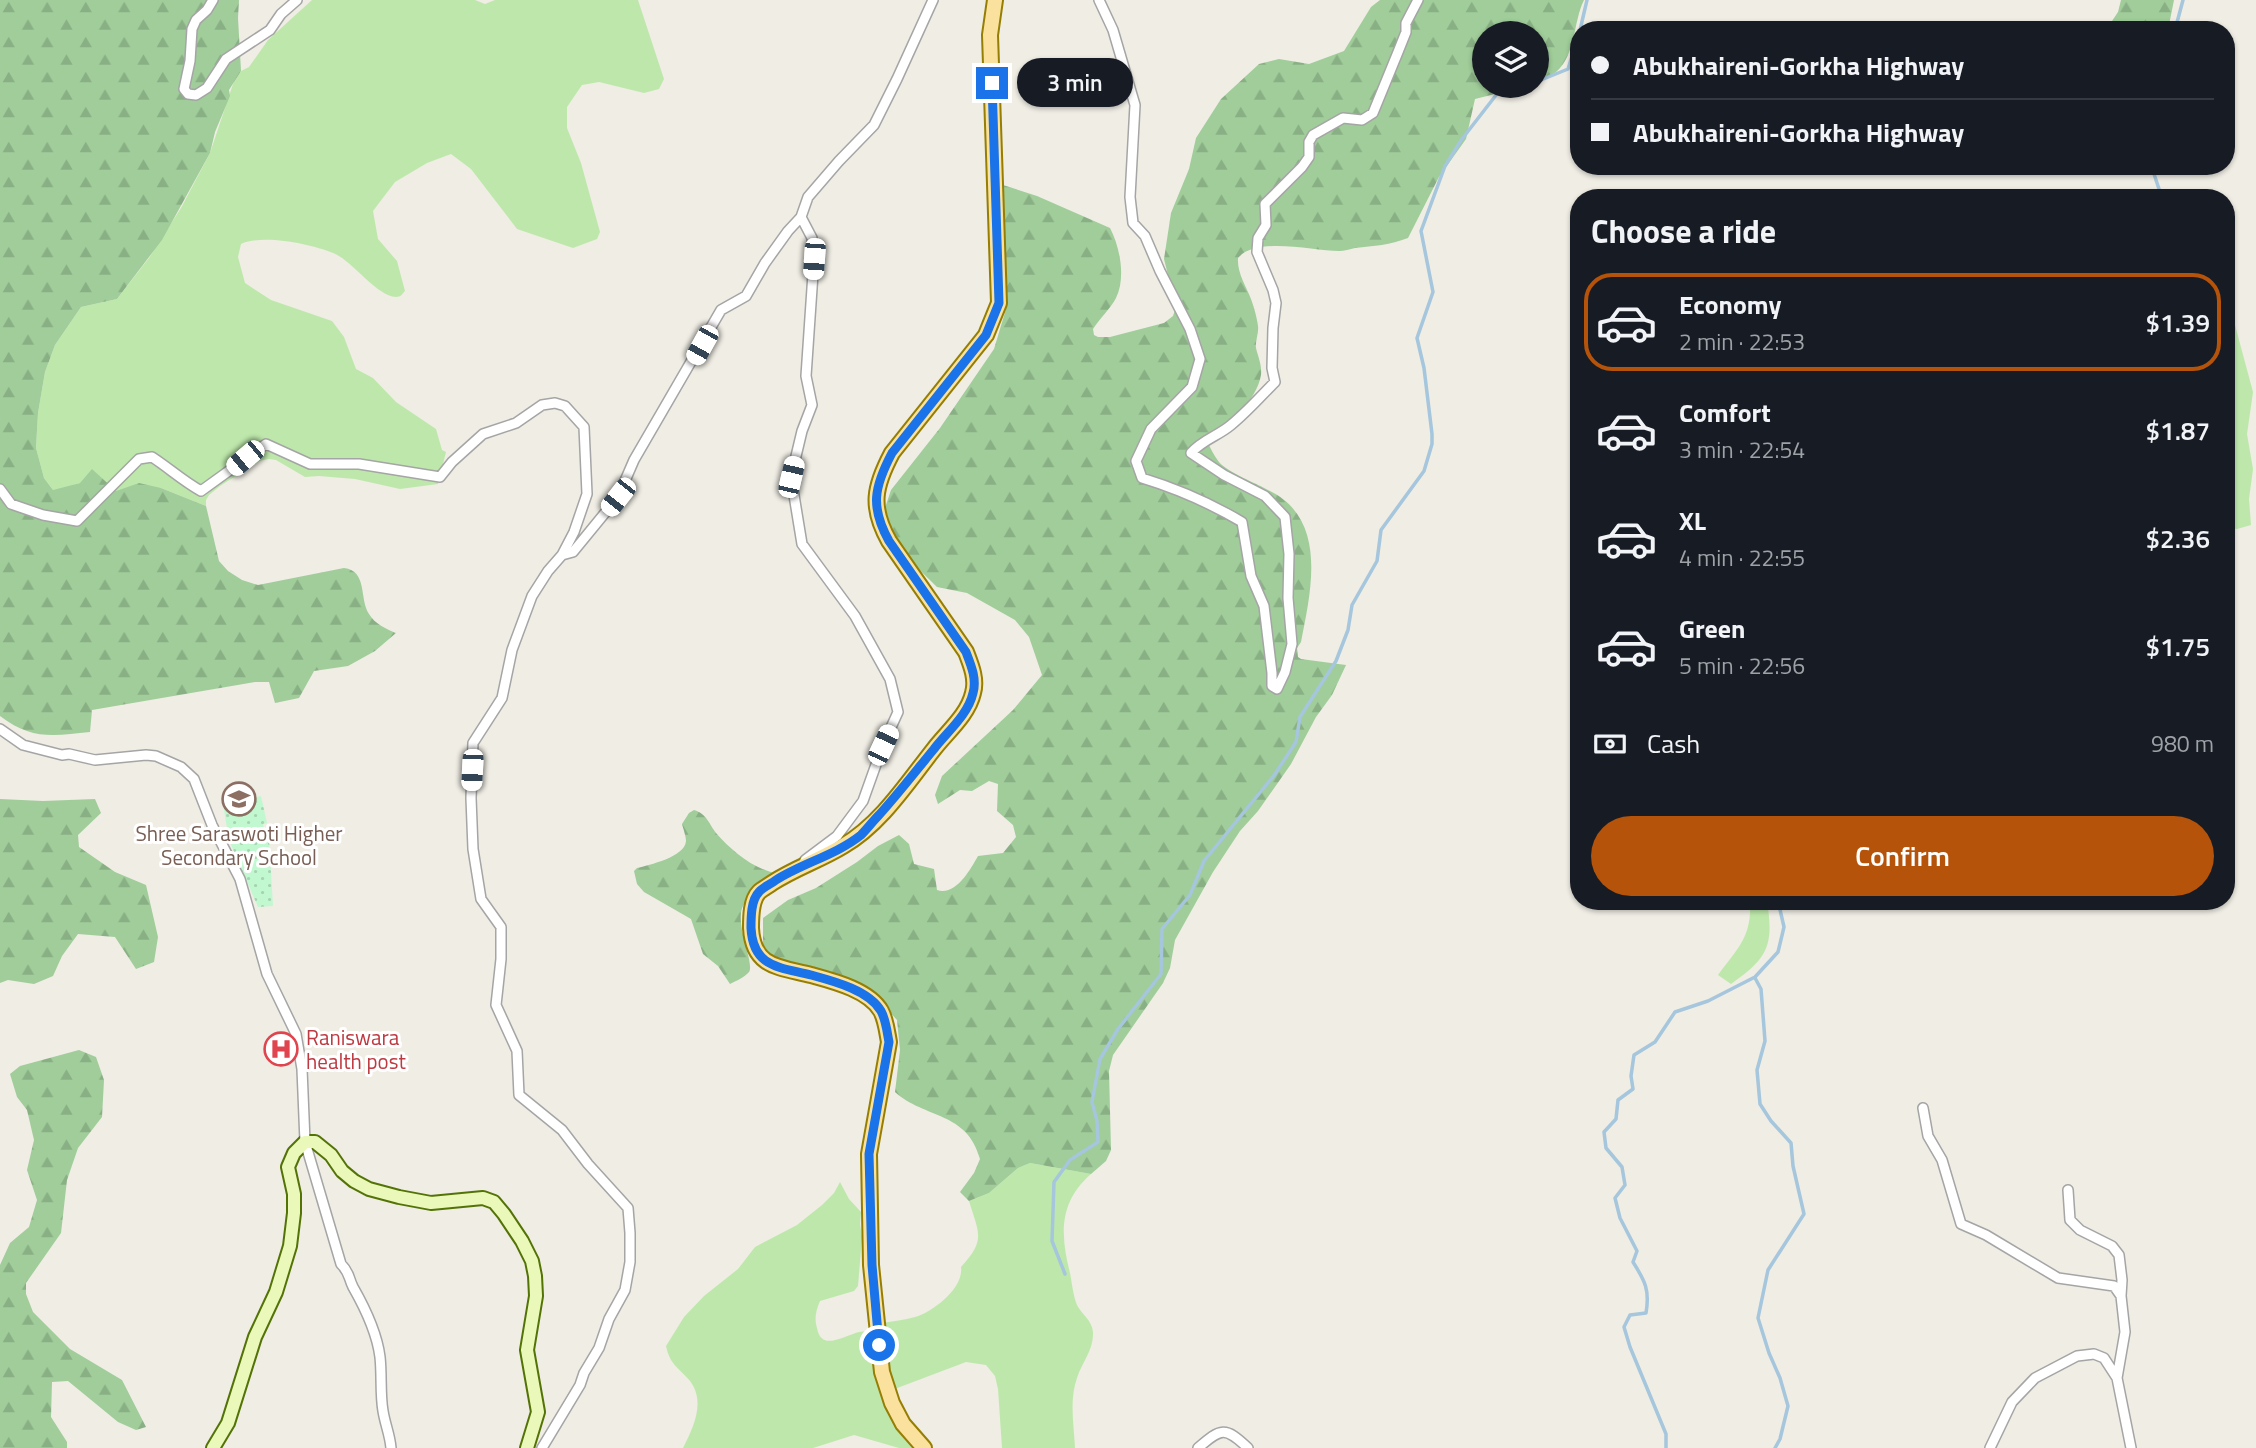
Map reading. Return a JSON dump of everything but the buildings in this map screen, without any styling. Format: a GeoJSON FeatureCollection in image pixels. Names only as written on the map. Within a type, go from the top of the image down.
{"type":"FeatureCollection","features":[{"type":"Feature","properties":{"kind":"main road"},"geometry":{"type":"LineString","coordinates":[[924,1448],[903,1424],[892,1403],[882,1372],[872,1265],[869,1154],[889,1042],[887,1027],[881,1011],[870,998],[811,975],[773,966],[758,953],[751,927],[753,901],[759,892],[793,870],[862,834],[906,786],[960,718],[973,694],[972,666],[966,652],[889,541],[876,508],[876,493],[880,475],[892,453],[986,335],[999,303],[990,35],[995,0]]}},
{"type":"Feature","properties":{"kind":"main road"},"geometry":{"type":"LineString","coordinates":[[213,1448],[228,1423],[255,1336],[275,1292],[290,1246],[294,1203],[288,1167],[294,1153],[305,1142],[315,1142],[331,1155],[342,1171],[369,1189],[431,1203],[482,1198],[494,1202],[504,1214],[522,1241],[532,1261],[535,1276],[536,1296],[527,1350],[538,1412],[527,1448]]}},
{"type":"Feature","properties":{"kind":"street"},"geometry":{"type":"LineString","coordinates":[[213,0],[192,29],[190,61],[184,89],[188,94],[196,95],[207,88],[226,59],[270,30],[281,14],[297,0]]}},
{"type":"Feature","properties":{"kind":"street"},"geometry":{"type":"LineString","coordinates":[[562,555],[573,552],[618,497],[634,460],[721,310],[746,296],[765,263],[788,230],[801,217],[808,197],[874,125],[933,0]]}},
{"type":"Feature","properties":{"kind":"street"},"geometry":{"type":"LineString","coordinates":[[1098,0],[1113,30],[1135,106],[1129,197],[1133,223],[1145,236],[1191,329],[1200,359],[1192,387],[1151,429],[1136,461],[1142,478],[1175,488],[1218,507],[1242,522],[1251,576],[1264,606],[1272,686],[1277,689],[1285,673],[1292,644],[1288,598],[1289,554],[1284,517],[1265,496],[1224,475],[1191,453],[1199,444],[1217,436],[1239,418],[1275,382],[1272,368],[1276,303],[1257,252],[1258,238],[1266,225],[1265,204],[1310,157],[1308,142],[1313,135],[1343,118],[1362,120],[1373,113],[1406,32],[1406,23],[1418,0]]}},
{"type":"Feature","properties":{"kind":"street"},"geometry":{"type":"LineString","coordinates":[[793,870],[837,836],[863,802],[898,712],[890,679],[855,616],[802,544],[791,477],[802,431],[812,405],[806,376],[814,259],[811,238],[801,217]]}},
{"type":"Feature","properties":{"kind":"street"},"geometry":{"type":"LineString","coordinates":[[0,489],[11,504],[43,515],[77,521],[139,459],[152,457],[184,482],[201,491],[266,444],[310,464],[359,464],[440,477],[452,462],[483,435],[516,423],[541,405],[555,403],[565,406],[583,427],[587,494],[574,532],[562,555],[532,596],[512,650],[502,698],[473,743],[473,849],[481,899],[501,927],[496,1005],[517,1051],[519,1095],[562,1130],[588,1164],[628,1208],[629,1262],[625,1290],[580,1385],[542,1448]]}},
{"type":"Feature","properties":{"kind":"street"},"geometry":{"type":"LineString","coordinates":[[0,729],[23,745],[62,755],[95,760],[156,756],[181,767],[194,779],[212,825],[240,879],[267,974],[296,1034],[302,1069],[305,1142],[341,1264],[349,1272],[351,1283],[362,1301],[376,1339],[380,1354],[383,1413],[390,1432],[391,1448]]}},
{"type":"Feature","properties":{"kind":"street"},"geometry":{"type":"LineString","coordinates":[[1923,1108],[1928,1136],[1942,1160],[1961,1224],[1986,1235],[2058,1278],[2114,1286],[2120,1296]]}},
{"type":"Feature","properties":{"kind":"street"},"geometry":{"type":"LineString","coordinates":[[2068,1190],[2070,1220],[2080,1230],[2112,1246],[2119,1255],[2122,1280],[2120,1296],[2125,1332],[2117,1378],[2131,1448]]}},
{"type":"Feature","properties":{"kind":"street"},"geometry":{"type":"LineString","coordinates":[[1990,1448],[2012,1402],[2035,1378],[2077,1356],[2094,1354],[2104,1358],[2117,1378]]}},
{"type":"Feature","properties":{"kind":"street"},"geometry":{"type":"LineString","coordinates":[[1198,1448],[1214,1434],[1222,1431],[1232,1432],[1248,1448]]}},
{"type":"Feature","properties":{"kind":"green space"},"geometry":{"type":"Polygon","coordinates":[[[0,0],[239,0],[241,71],[229,90],[230,96],[215,132],[210,153],[162,240],[117,299],[81,307],[55,345],[45,372],[38,413],[36,448],[44,478],[53,490],[80,483],[92,469],[116,491],[139,483],[161,488],[206,506],[219,561],[242,580],[258,585],[344,568],[357,574],[371,618],[396,633],[375,651],[348,666],[314,671],[299,698],[275,703],[269,682],[255,682],[92,710],[90,732],[65,735],[32,733],[0,716],[0,0]]]}},
{"type":"Feature","properties":{"kind":"green space"},"geometry":{"type":"Polygon","coordinates":[[[312,0],[475,0],[485,4],[495,0],[638,0],[664,79],[659,89],[644,93],[599,82],[582,85],[567,107],[567,128],[581,163],[600,232],[597,239],[573,248],[517,229],[471,169],[451,154],[427,163],[395,182],[373,211],[378,239],[397,261],[405,291],[399,296],[380,291],[333,253],[274,240],[241,244],[238,257],[245,283],[271,300],[332,321],[344,337],[356,369],[373,378],[396,402],[436,429],[442,450],[446,452],[438,484],[400,489],[355,479],[305,477],[276,460],[269,459],[259,461],[220,486],[209,495],[206,506],[161,488],[116,491],[80,483],[53,490],[44,478],[36,448],[38,413],[45,372],[55,345],[81,307],[117,299],[149,258],[181,208],[210,153],[233,84],[241,71],[249,67],[268,40],[312,0]]]}},
{"type":"Feature","properties":{"kind":"green space"},"geometry":{"type":"Polygon","coordinates":[[[1380,0],[1584,0],[1577,21],[1570,21],[1570,50],[1567,57],[1549,75],[1549,21],[1472,21],[1472,98],[1479,98],[1475,99],[1466,139],[1439,177],[1408,238],[1341,251],[1271,246],[1246,251],[1238,258],[1240,274],[1257,320],[1256,348],[1261,375],[1247,404],[1208,443],[1223,466],[1270,491],[1288,504],[1301,520],[1308,538],[1311,579],[1301,642],[1297,648],[1298,657],[1346,665],[1332,695],[1316,717],[1291,764],[1258,811],[1240,831],[1213,872],[1175,940],[1170,968],[1163,983],[1113,1055],[1109,1071],[1111,1150],[1106,1161],[1091,1174],[1030,1163],[1018,1168],[989,1193],[969,1201],[960,1192],[974,1173],[980,1159],[974,1143],[955,1124],[907,1101],[895,1092],[900,1050],[897,1020],[872,992],[777,961],[763,946],[763,918],[788,900],[816,888],[899,835],[909,844],[914,864],[934,869],[937,890],[944,891],[962,880],[978,856],[1003,853],[1016,837],[1013,825],[997,811],[998,784],[989,781],[972,791],[960,790],[938,804],[935,795],[942,776],[1013,710],[1042,675],[1029,637],[1015,620],[967,593],[937,587],[890,541],[883,514],[891,490],[940,428],[994,349],[1006,309],[1003,185],[1037,196],[1110,228],[1119,253],[1121,281],[1114,302],[1093,329],[1094,335],[1110,337],[1164,323],[1173,316],[1176,307],[1164,259],[1171,213],[1189,169],[1196,138],[1221,99],[1259,64],[1279,59],[1309,64],[1344,51],[1371,7],[1380,0]]]}},
{"type":"Feature","properties":{"kind":"green space"},"geometry":{"type":"Polygon","coordinates":[[[2121,0],[2174,0],[2170,21],[2112,21],[2121,0]]]}},
{"type":"Feature","properties":{"kind":"green space"},"geometry":{"type":"Polygon","coordinates":[[[2235,325],[2253,392],[2247,434],[2253,469],[2249,499],[2251,525],[2237,529],[2235,325]]]}},
{"type":"Feature","properties":{"kind":"green space"},"geometry":{"type":"Polygon","coordinates":[[[261,796],[267,823],[263,824],[266,838],[269,839],[273,906],[258,907],[229,840],[223,804],[261,796]]]}},
{"type":"Feature","properties":{"kind":"green space"},"geometry":{"type":"Polygon","coordinates":[[[0,799],[95,799],[101,813],[78,835],[79,847],[115,872],[146,885],[158,937],[154,962],[136,969],[115,937],[78,934],[62,956],[53,976],[34,984],[8,980],[0,983],[0,799]]]}},
{"type":"Feature","properties":{"kind":"green space"},"geometry":{"type":"Polygon","coordinates":[[[694,810],[705,817],[735,852],[757,867],[774,873],[753,892],[743,906],[741,923],[750,967],[747,974],[730,984],[718,966],[703,954],[691,919],[644,892],[637,884],[634,871],[680,852],[686,841],[682,824],[694,810]]]}},
{"type":"Feature","properties":{"kind":"green space"},"geometry":{"type":"Polygon","coordinates":[[[1750,910],[1768,910],[1770,929],[1766,950],[1753,966],[1731,984],[1718,975],[1742,941],[1750,910]]]}},
{"type":"Feature","properties":{"kind":"green space"},"geometry":{"type":"Polygon","coordinates":[[[79,1050],[96,1057],[104,1080],[102,1117],[78,1148],[67,1180],[61,1233],[26,1283],[26,1294],[33,1312],[70,1349],[122,1380],[146,1427],[136,1430],[118,1422],[68,1381],[52,1382],[51,1417],[67,1442],[67,1448],[0,1448],[0,1265],[10,1243],[29,1227],[37,1200],[27,1170],[34,1140],[27,1110],[17,1097],[10,1074],[20,1066],[79,1050]]]}},
{"type":"Feature","properties":{"kind":"green space"},"geometry":{"type":"Polygon","coordinates":[[[1030,1163],[1091,1174],[1073,1196],[1065,1219],[1064,1232],[1076,1301],[1093,1332],[1092,1345],[1077,1378],[1073,1395],[1075,1448],[1002,1448],[998,1389],[995,1376],[986,1365],[966,1362],[892,1390],[882,1323],[922,1314],[938,1305],[953,1291],[961,1275],[961,1267],[977,1243],[977,1229],[969,1201],[989,1193],[1018,1168],[1030,1163]]]}},
{"type":"Feature","properties":{"kind":"green space"},"geometry":{"type":"Polygon","coordinates":[[[840,1182],[849,1199],[861,1212],[858,1286],[854,1291],[820,1301],[816,1314],[819,1335],[822,1339],[832,1341],[858,1332],[875,1331],[881,1392],[896,1424],[918,1448],[899,1448],[854,1435],[813,1448],[683,1448],[696,1415],[697,1398],[690,1381],[672,1362],[666,1346],[684,1317],[704,1296],[738,1269],[755,1247],[797,1225],[834,1193],[840,1182]]]}},
{"type":"Feature","properties":{"kind":"waterway"},"geometry":{"type":"LineString","coordinates":[[1582,21],[1587,0]]}},
{"type":"Feature","properties":{"kind":"waterway"},"geometry":{"type":"LineString","coordinates":[[2177,21],[2183,0]]}},
{"type":"Feature","properties":{"kind":"waterway"},"geometry":{"type":"LineString","coordinates":[[1549,77],[1568,69],[1570,63]]}},
{"type":"Feature","properties":{"kind":"waterway"},"geometry":{"type":"LineString","coordinates":[[1065,1274],[1052,1241],[1054,1182],[1070,1160],[1098,1142],[1097,1121],[1092,1102],[1100,1059],[1118,1029],[1161,974],[1162,929],[1190,895],[1204,861],[1275,774],[1296,742],[1300,717],[1336,661],[1348,630],[1352,605],[1377,561],[1381,530],[1424,471],[1432,444],[1432,434],[1424,368],[1417,338],[1433,292],[1421,231],[1445,166],[1494,98]]}},
{"type":"Feature","properties":{"kind":"waterway"},"geometry":{"type":"LineString","coordinates":[[2154,175],[2159,189]]}},
{"type":"Feature","properties":{"kind":"waterway"},"geometry":{"type":"LineString","coordinates":[[1666,1448],[1666,1434],[1624,1327],[1630,1315],[1646,1313],[1647,1292],[1633,1262],[1637,1251],[1620,1218],[1615,1198],[1625,1185],[1622,1167],[1606,1148],[1604,1132],[1616,1119],[1618,1100],[1633,1089],[1631,1076],[1634,1055],[1655,1042],[1675,1012],[1708,1001],[1755,977],[1778,952],[1784,927],[1780,910]]}},
{"type":"Feature","properties":{"kind":"waterway"},"geometry":{"type":"LineString","coordinates":[[1755,978],[1761,989],[1765,1041],[1757,1070],[1760,1104],[1791,1143],[1793,1166],[1804,1214],[1768,1270],[1758,1318],[1788,1406],[1780,1439],[1775,1448]]}},
{"type":"Feature","properties":{"kind":"place","name":"Shree Saraswoti Higher Secondary School"},"geometry":{"type":"Point","coordinates":[239,799]}},
{"type":"Feature","properties":{"kind":"place","name":"Raniswara health post"},"geometry":{"type":"Point","coordinates":[281,1049]}},
{"type":"Feature","properties":{"kind":"route"},"geometry":{"type":"LineString","coordinates":[[879,1345],[872,1265],[869,1154],[889,1042],[887,1027],[881,1011],[870,998],[811,975],[783,970],[764,959],[758,953],[753,940],[753,901],[759,892],[793,870],[862,834],[906,786],[960,718],[973,694],[972,666],[966,652],[889,541],[876,508],[876,493],[880,475],[892,453],[986,335],[999,303],[992,83]]}}]}
